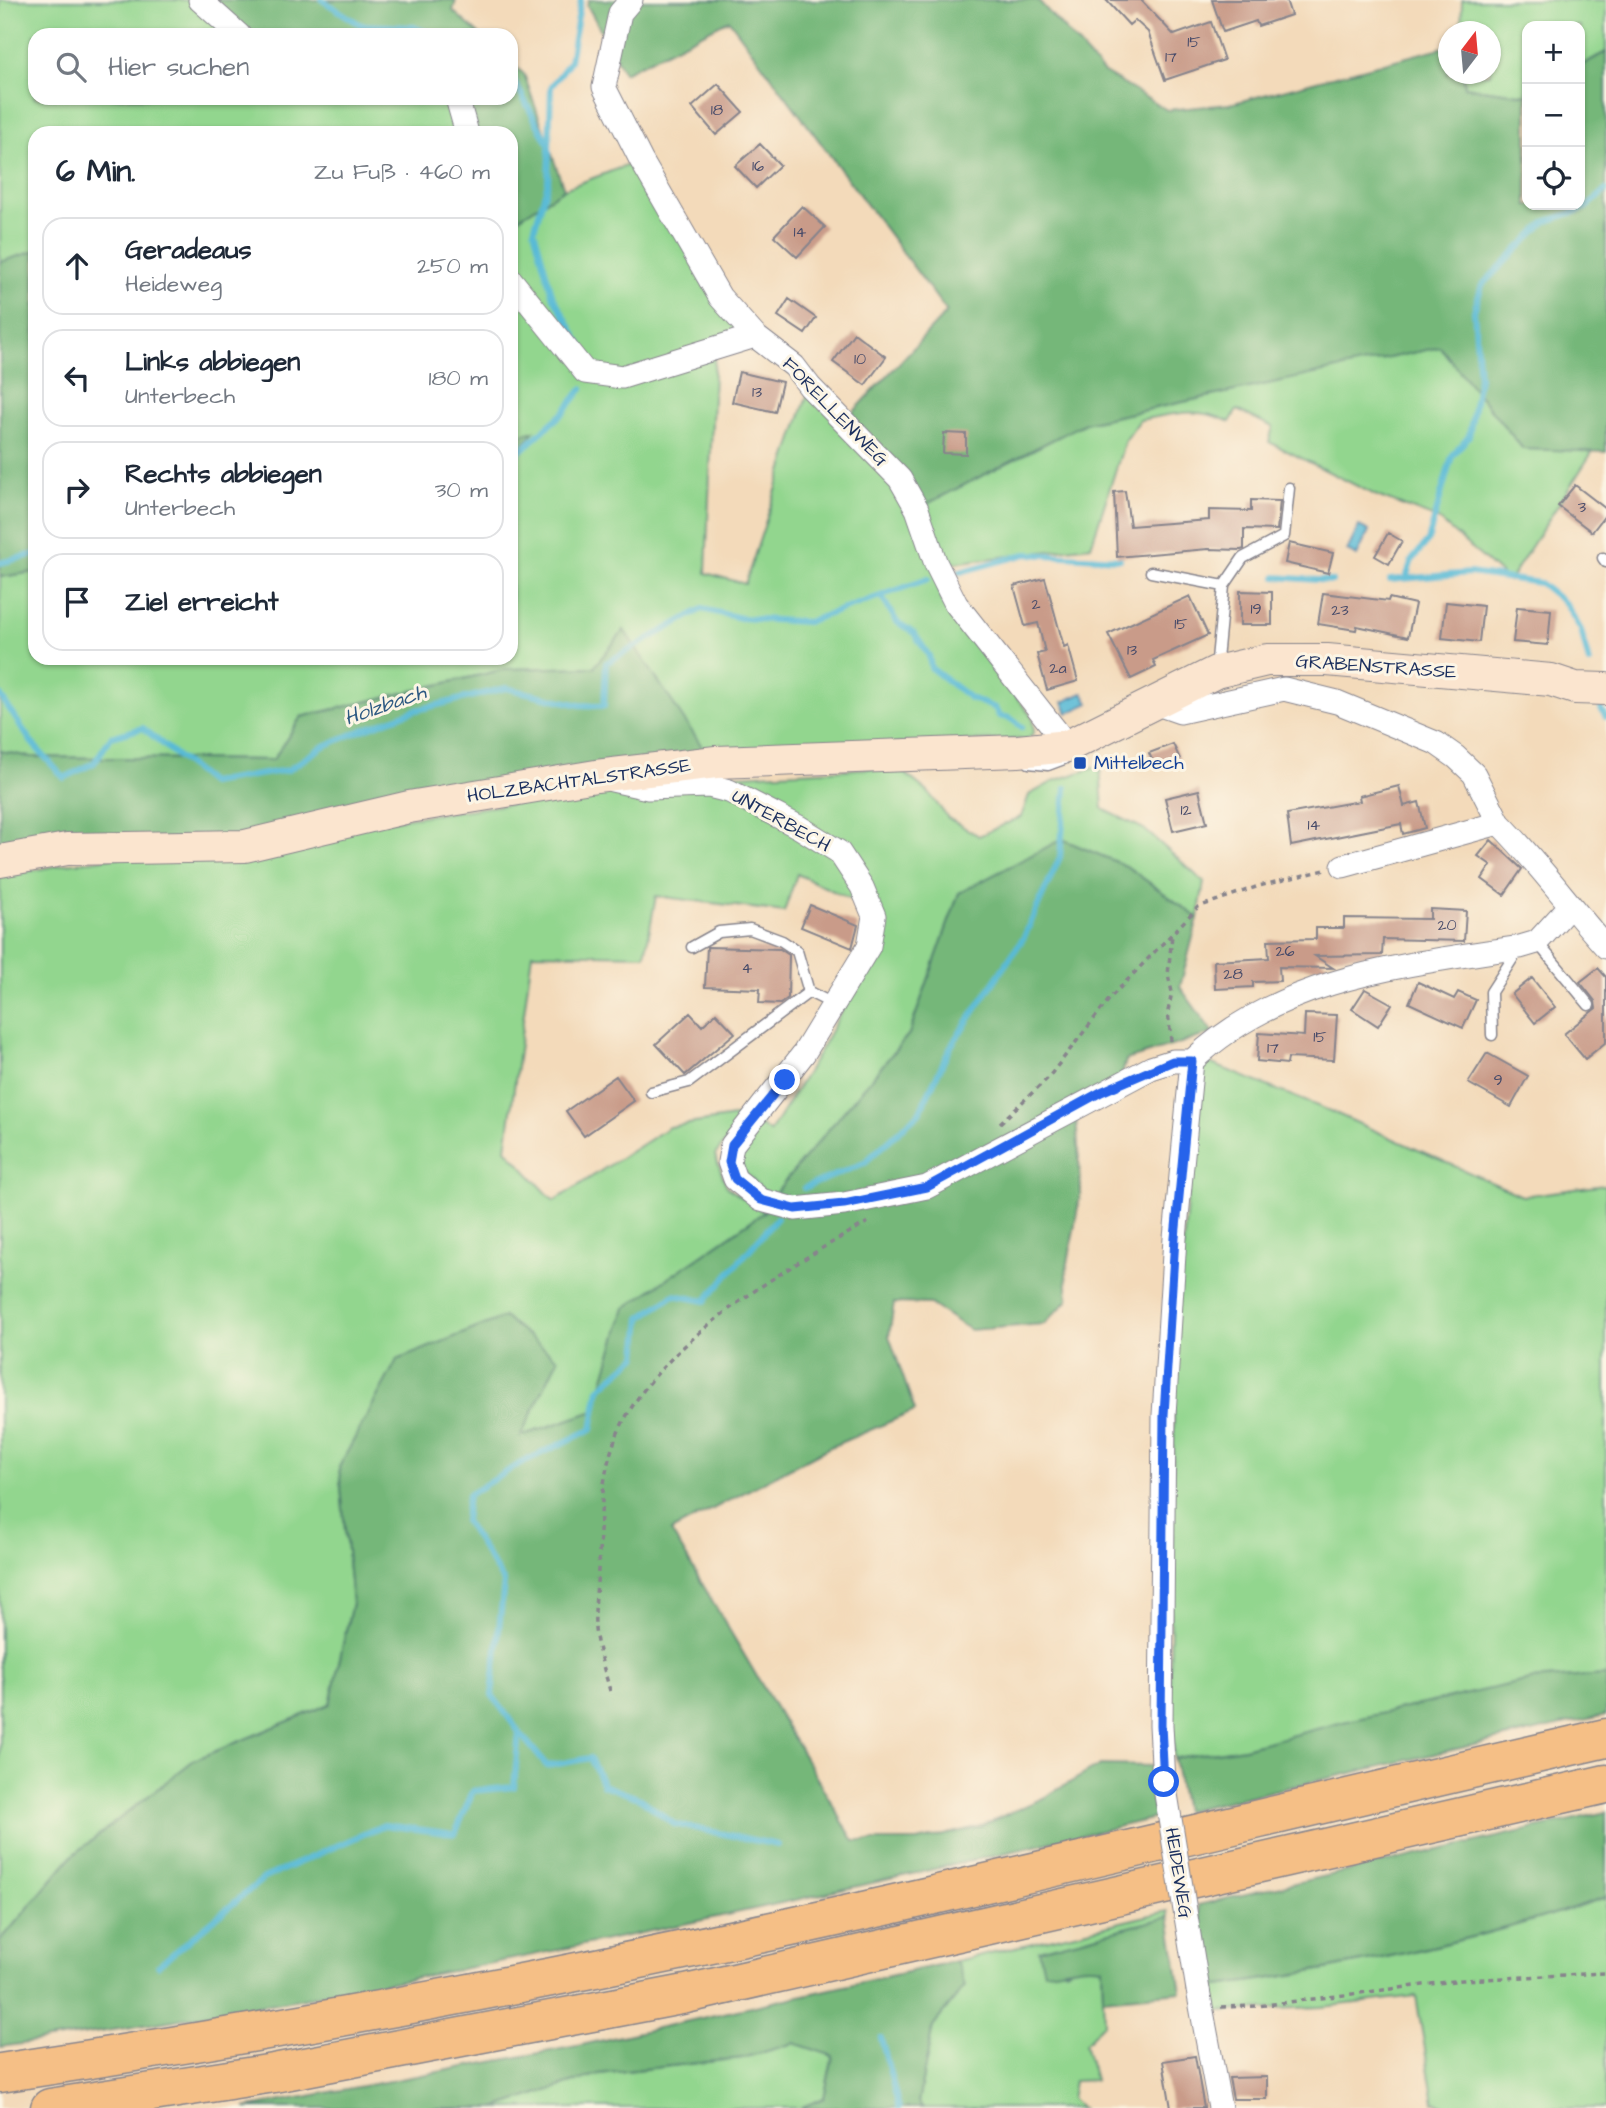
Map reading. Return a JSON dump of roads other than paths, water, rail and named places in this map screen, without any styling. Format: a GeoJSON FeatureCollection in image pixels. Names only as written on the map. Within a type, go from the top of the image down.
{"type":"FeatureCollection","features":[{"type":"Feature","properties":{"kind":"highway"},"geometry":{"type":"LineString","coordinates":[[0,2073],[195,2044],[604,1967],[865,1910],[1606,1738]]}},
{"type":"Feature","properties":{"kind":"highway"},"geometry":{"type":"LineString","coordinates":[[50,2108],[274,2073],[686,1994],[1606,1784]]}},
{"type":"Feature","properties":{"kind":"street"},"geometry":{"type":"LineString","coordinates":[[200,0],[231,28]]}},
{"type":"Feature","properties":{"kind":"street","name":"FORELLENWEG"},"geometry":{"type":"LineString","coordinates":[[631,0],[620,13],[604,87],[641,160],[720,297],[755,336],[794,366],[810,387],[900,479],[917,509],[936,564],[956,604],[1068,746]]}},
{"type":"Feature","properties":{"kind":"street"},"geometry":{"type":"LineString","coordinates":[[459,105],[465,126]]}},
{"type":"Feature","properties":{"kind":"street"},"geometry":{"type":"LineString","coordinates":[[518,289],[585,372],[622,377],[755,336]]}},
{"type":"Feature","properties":{"kind":"street","name":"GRABENSTRASSE"},"geometry":{"type":"LineString","coordinates":[[1154,704],[1216,672],[1267,660],[1327,660],[1551,680],[1575,688],[1606,689]]}},
{"type":"Feature","properties":{"kind":"street"},"geometry":{"type":"LineString","coordinates":[[1154,704],[1180,712],[1284,689],[1337,702],[1436,743],[1474,774],[1499,822],[1539,864],[1569,907],[1606,947]]}},
{"type":"Feature","properties":{"kind":"street","name":"HOLZBACHTALSTRASSE"},"geometry":{"type":"LineString","coordinates":[[0,861],[66,849],[244,846],[409,807],[596,776],[716,762],[1018,751],[1068,746],[1154,704]]}},
{"type":"Feature","properties":{"kind":"street","name":"UNTERBECH"},"geometry":{"type":"LineString","coordinates":[[596,776],[648,788],[709,786],[729,791],[839,852],[862,887],[874,916],[869,946],[785,1080],[732,1145],[729,1162],[735,1179],[761,1200],[795,1209],[844,1204],[927,1187],[1101,1092],[1189,1058]]}},
{"type":"Feature","properties":{"kind":"street"},"geometry":{"type":"LineString","coordinates":[[1343,866],[1499,822]]}},
{"type":"Feature","properties":{"kind":"street"},"geometry":{"type":"LineString","coordinates":[[1189,1058],[1251,1015],[1312,988],[1409,964],[1528,944],[1569,907]]}},
{"type":"Feature","properties":{"kind":"street","name":"HEIDEWEG"},"geometry":{"type":"LineString","coordinates":[[1189,1058],[1164,1415],[1161,1725],[1164,1782],[1220,2108]]}},
{"type":"Feature","properties":{"kind":"lane"},"geometry":{"type":"LineString","coordinates":[[1216,672],[1224,586],[1243,558],[1284,536],[1289,488]]}},
{"type":"Feature","properties":{"kind":"lane"},"geometry":{"type":"LineString","coordinates":[[1152,572],[1224,586]]}},
{"type":"Feature","properties":{"kind":"lane"},"geometry":{"type":"LineString","coordinates":[[692,947],[719,932],[750,929],[782,941],[797,951],[809,992],[833,1004]]}},
{"type":"Feature","properties":{"kind":"lane"},"geometry":{"type":"LineString","coordinates":[[1492,1035],[1491,992],[1528,944],[1589,1005]]}},
{"type":"Feature","properties":{"kind":"lane"},"geometry":{"type":"LineString","coordinates":[[651,1092],[689,1082],[809,992]]}},
{"type":"Feature","properties":{"kind":"water"},"geometry":{"type":"Polygon","coordinates":[[[1359,526],[1369,531],[1357,556],[1347,551],[1359,526]]]}},
{"type":"Feature","properties":{"kind":"water"},"geometry":{"type":"Polygon","coordinates":[[[1083,693],[1089,703],[1068,713],[1063,702],[1083,693]]]}},
{"type":"Feature","properties":{"kind":"waterway"},"geometry":{"type":"LineString","coordinates":[[322,0],[361,25],[416,28]]}},
{"type":"Feature","properties":{"kind":"waterway"},"geometry":{"type":"LineString","coordinates":[[581,0],[570,61],[551,87],[548,182],[534,230],[552,294],[585,353]]}},
{"type":"Feature","properties":{"kind":"waterway"},"geometry":{"type":"LineString","coordinates":[[518,88],[547,142]]}},
{"type":"Feature","properties":{"kind":"waterway"},"geometry":{"type":"LineString","coordinates":[[1406,578],[1412,560],[1428,541],[1452,456],[1469,436],[1479,378],[1474,311],[1482,285],[1545,222],[1586,208],[1606,190]]}},
{"type":"Feature","properties":{"kind":"waterway"},"geometry":{"type":"LineString","coordinates":[[518,453],[563,413],[582,389]]}},
{"type":"Feature","properties":{"kind":"waterway","name":"Holzbach"},"geometry":{"type":"LineString","coordinates":[[960,572],[1026,554],[1120,559]]}},
{"type":"Feature","properties":{"kind":"waterway"},"geometry":{"type":"LineString","coordinates":[[0,563],[28,556]]}},
{"type":"Feature","properties":{"kind":"waterway","name":"Holzbach"},"geometry":{"type":"LineString","coordinates":[[1390,580],[1470,573],[1540,583],[1566,604],[1581,630],[1589,663]]}},
{"type":"Feature","properties":{"kind":"waterway","name":"Holzbach"},"geometry":{"type":"LineString","coordinates":[[1276,577],[1332,581]]}},
{"type":"Feature","properties":{"kind":"waterway","name":"Holzbach"},"geometry":{"type":"LineString","coordinates":[[0,695],[32,743],[64,778],[94,763],[111,737],[143,728],[210,783],[288,770],[322,747],[413,711],[506,688],[580,705],[604,706],[606,663],[702,609],[741,618],[807,622],[928,579]]}},
{"type":"Feature","properties":{"kind":"waterway"},"geometry":{"type":"LineString","coordinates":[[881,596],[897,622],[914,633],[929,656],[931,668],[970,698],[995,708],[999,716],[1010,718],[1022,727]]}},
{"type":"Feature","properties":{"kind":"waterway","name":"Holzbach"},"geometry":{"type":"LineString","coordinates":[[1601,709],[1606,717]]}},
{"type":"Feature","properties":{"kind":"waterway"},"geometry":{"type":"LineString","coordinates":[[804,1188],[864,1163],[919,1113],[951,1046],[1024,937],[1060,857],[1066,788]]}},
{"type":"Feature","properties":{"kind":"waterway"},"geometry":{"type":"LineString","coordinates":[[158,1966],[264,1878],[384,1825],[455,1834],[473,1791],[514,1787],[519,1732],[492,1695],[504,1582],[465,1521],[468,1495],[521,1463],[592,1429],[599,1389],[637,1356],[641,1318],[674,1295],[705,1301],[777,1218]]}},
{"type":"Feature","properties":{"kind":"waterway"},"geometry":{"type":"LineString","coordinates":[[519,1732],[547,1766],[590,1758],[603,1785],[641,1799],[674,1824],[778,1845]]}},
{"type":"Feature","properties":{"kind":"waterway"},"geometry":{"type":"LineString","coordinates":[[881,2038],[899,2108]]}},
{"type":"Feature","properties":{"kind":"place","name":"Mittelbech"},"geometry":{"type":"Point","coordinates":[1080,763]}}]}
